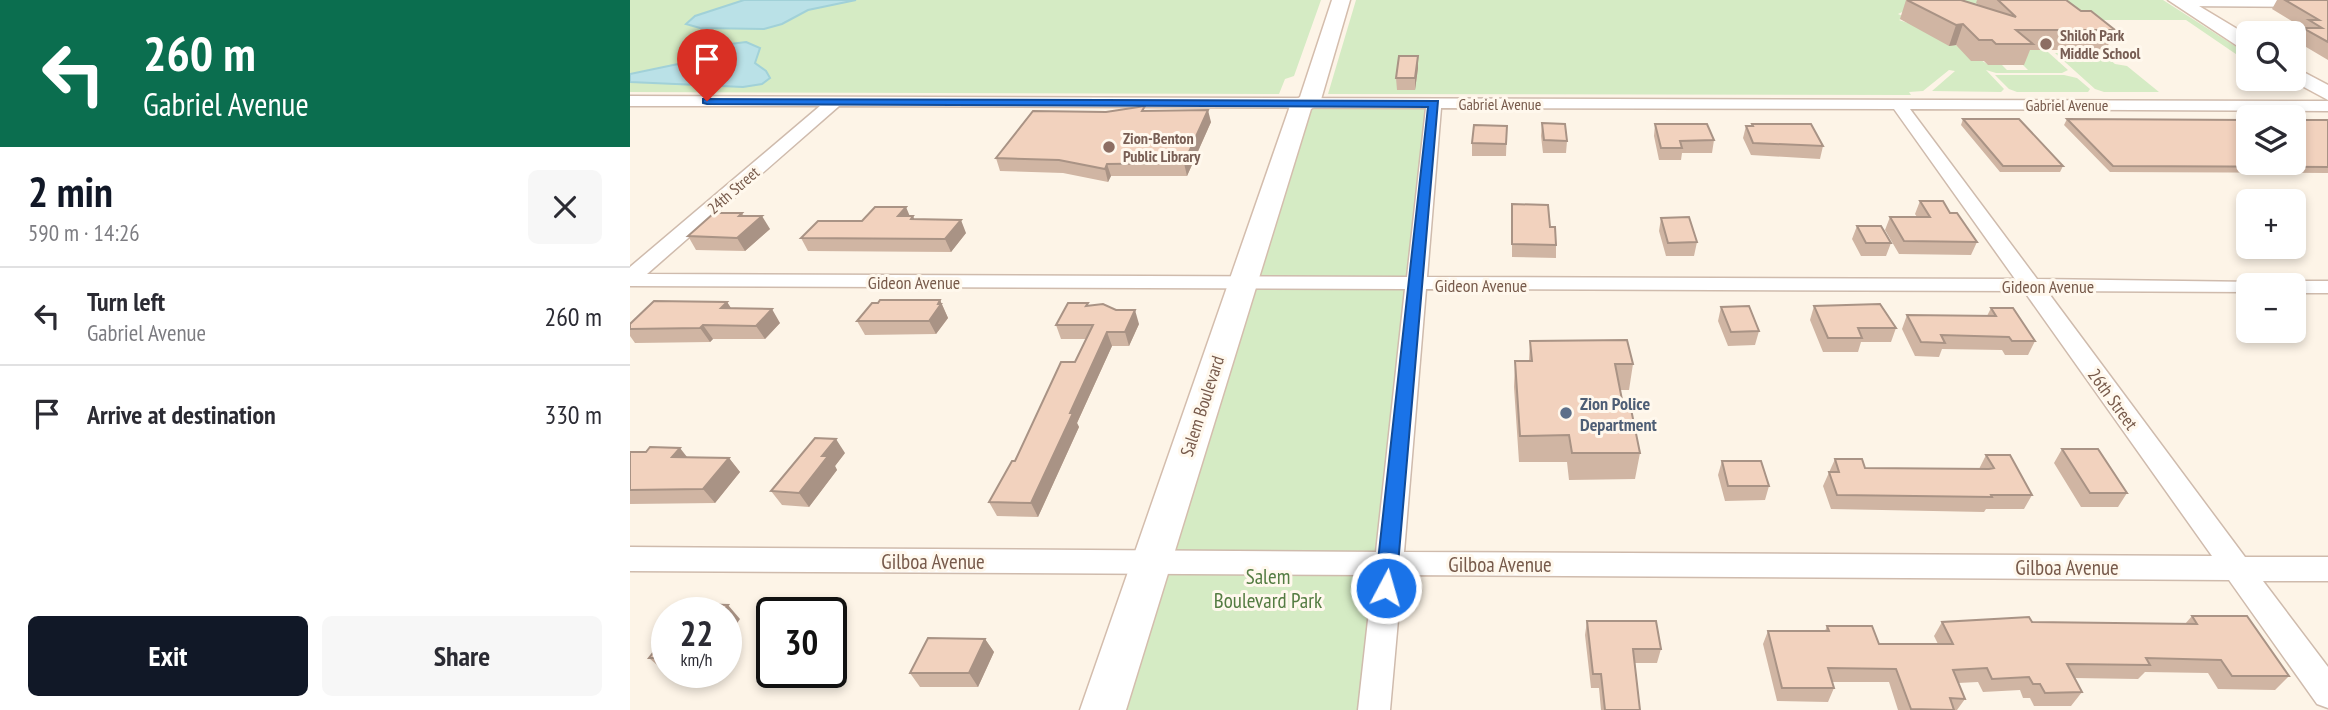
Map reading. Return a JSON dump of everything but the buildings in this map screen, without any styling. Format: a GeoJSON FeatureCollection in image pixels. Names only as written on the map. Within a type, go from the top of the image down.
{"type":"FeatureCollection","features":[{"type":"Feature","properties":{"kind":"street","name":"Salem Boulevard"},"geometry":{"type":"LineString","coordinates":[[1103,710],[1242,284],[1341,0]]}},
{"type":"Feature","properties":{"kind":"street"},"geometry":{"type":"LineString","coordinates":[[2179,1],[2328,3]]}},
{"type":"Feature","properties":{"kind":"street"},"geometry":{"type":"LineString","coordinates":[[2179,1],[2236,37]]}},
{"type":"Feature","properties":{"kind":"street"},"geometry":{"type":"LineString","coordinates":[[2306,80],[2328,94]]}},
{"type":"Feature","properties":{"kind":"street","name":"Gabriel Avenue"},"geometry":{"type":"LineString","coordinates":[[630,101],[2328,106]]}},
{"type":"Feature","properties":{"kind":"street","name":"24th Street"},"geometry":{"type":"LineString","coordinates":[[630,279],[836,101]]}},
{"type":"Feature","properties":{"kind":"street"},"geometry":{"type":"LineString","coordinates":[[1374,710],[1434,103]]}},
{"type":"Feature","properties":{"kind":"street","name":"26th Street"},"geometry":{"type":"LineString","coordinates":[[1899,105],[2328,693]]}},
{"type":"Feature","properties":{"kind":"street","name":"Gideon Avenue"},"geometry":{"type":"LineString","coordinates":[[630,279],[1416,285],[2236,286]]}},
{"type":"Feature","properties":{"kind":"street"},"geometry":{"type":"LineString","coordinates":[[2306,286],[2328,287]]}},
{"type":"Feature","properties":{"kind":"street","name":"Gilboa Avenue"},"geometry":{"type":"LineString","coordinates":[[630,559],[2328,569]]}},
{"type":"Feature","properties":{"kind":"green space"},"geometry":{"type":"Polygon","coordinates":[[[630,0],[1321,0],[1294,76],[1285,79],[1279,94],[630,92],[630,0]]]}},
{"type":"Feature","properties":{"kind":"green space"},"geometry":{"type":"Polygon","coordinates":[[[1356,0],[1949,0],[1913,7],[1898,14],[1905,17],[1899,20],[1932,31],[1989,65],[2002,65],[2007,70],[2028,70],[2002,44],[2039,44],[2068,70],[2062,73],[1996,73],[1986,70],[2004,89],[2001,92],[1932,91],[1955,71],[1949,70],[1923,91],[1909,92],[1911,95],[1328,94],[1356,0]]]}},
{"type":"Feature","properties":{"kind":"green space"},"geometry":{"type":"Polygon","coordinates":[[[1964,0],[2163,0],[2236,47],[2236,54],[2186,20],[2079,20],[1977,3],[1984,10],[1982,17],[1964,0]]]}},
{"type":"Feature","properties":{"kind":"green space"},"geometry":{"type":"Polygon","coordinates":[[[2055,53],[2102,53],[2115,64],[2127,66],[2159,92],[2104,92],[2095,89],[2055,53]]]}},
{"type":"Feature","properties":{"kind":"green space"},"geometry":{"type":"Polygon","coordinates":[[[1995,75],[2064,75],[2077,78],[2090,89],[2088,92],[2017,92],[2009,89],[1995,75]]]}},
{"type":"Feature","properties":{"kind":"green space","name":"Salem Boulevard Park"},"geometry":{"type":"Polygon","coordinates":[[[1302,103],[1434,103],[1374,710],[1104,710],[1302,103]]]}},
{"type":"Feature","properties":{"kind":"water"},"geometry":{"type":"Polygon","coordinates":[[[744,0],[856,0],[808,10],[782,24],[764,29],[700,28],[686,24],[695,16],[744,0]]]}},
{"type":"Feature","properties":{"kind":"water"},"geometry":{"type":"Polygon","coordinates":[[[746,42],[760,48],[755,63],[766,71],[770,78],[762,84],[743,87],[630,82],[630,74],[678,64],[722,45],[746,42]]]}},
{"type":"Feature","properties":{"kind":"place","name":"Shiloh Park Middle School"},"geometry":{"type":"Point","coordinates":[2046,44]}},
{"type":"Feature","properties":{"kind":"place","name":"Zion-Benton Public Library"},"geometry":{"type":"Point","coordinates":[1109,147]}},
{"type":"Feature","properties":{"kind":"place","name":"Zion Police Department"},"geometry":{"type":"Point","coordinates":[1566,413]}},
{"type":"Feature","properties":{"kind":"route"},"geometry":{"type":"LineString","coordinates":[[707,101],[1434,103],[1386,588]]}}]}
